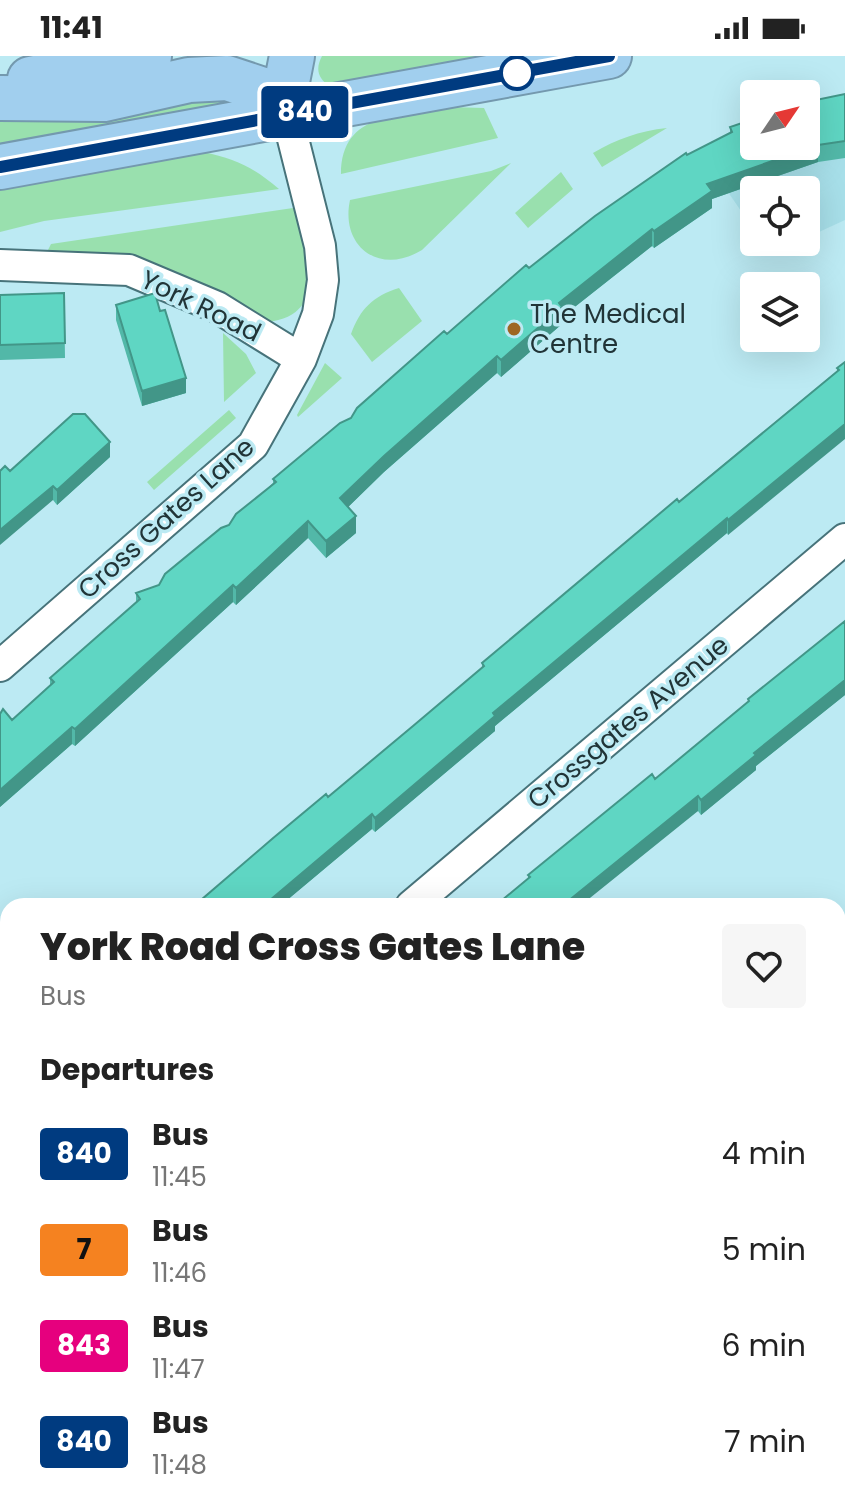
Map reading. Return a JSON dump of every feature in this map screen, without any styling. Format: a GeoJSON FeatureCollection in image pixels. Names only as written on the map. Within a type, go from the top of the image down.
{"type":"FeatureCollection","features":[{"type":"Feature","properties":{"kind":"highway"},"geometry":{"type":"LineString","coordinates":[[0,84],[149,56]]}},
{"type":"Feature","properties":{"kind":"highway"},"geometry":{"type":"LineString","coordinates":[[0,167],[288,90],[609,56]]}},
{"type":"Feature","properties":{"kind":"highway"},"geometry":{"type":"LineString","coordinates":[[0,98],[104,99],[189,80],[227,78],[288,90]]}},
{"type":"Feature","properties":{"kind":"street","name":"Cross Gates Lane"},"geometry":{"type":"LineString","coordinates":[[0,666],[253,445],[301,359],[318,314],[323,280],[320,246],[288,90]]}},
{"type":"Feature","properties":{"kind":"street","name":"York Road"},"geometry":{"type":"LineString","coordinates":[[0,265],[129,270],[217,307],[301,359]]}},
{"type":"Feature","properties":{"kind":"street","name":"Crossgates Avenue"},"geometry":{"type":"LineString","coordinates":[[420,898],[845,539]]}},
{"type":"Feature","properties":{"kind":"shaded area"},"geometry":{"type":"Polygon","coordinates":[[[845,111],[845,220],[820,232],[820,176],[740,176],[740,210],[704,157],[740,149],[740,160],[820,160],[820,133],[845,111]]]}},
{"type":"Feature","properties":{"kind":"green space"},"geometry":{"type":"Polygon","coordinates":[[[322,56],[488,56],[330,86],[319,73],[322,56]]]}},
{"type":"Feature","properties":{"kind":"green space"},"geometry":{"type":"Polygon","coordinates":[[[223,85],[235,103],[0,148],[0,114],[223,85]]]}},
{"type":"Feature","properties":{"kind":"green space"},"geometry":{"type":"Polygon","coordinates":[[[449,107],[484,108],[498,138],[341,174],[344,153],[351,138],[363,127],[394,116],[449,107]]]}},
{"type":"Feature","properties":{"kind":"green space"},"geometry":{"type":"Polygon","coordinates":[[[667,128],[602,167],[593,153],[628,136],[667,128]]]}},
{"type":"Feature","properties":{"kind":"green space"},"geometry":{"type":"Polygon","coordinates":[[[203,152],[244,165],[279,189],[44,221],[0,232],[0,186],[203,152]]]}},
{"type":"Feature","properties":{"kind":"green space"},"geometry":{"type":"Polygon","coordinates":[[[511,163],[422,250],[406,257],[392,260],[378,258],[357,243],[351,231],[348,217],[350,200],[491,171],[511,163]]]}},
{"type":"Feature","properties":{"kind":"green space"},"geometry":{"type":"Polygon","coordinates":[[[561,172],[573,189],[528,228],[515,213],[561,172]]]}},
{"type":"Feature","properties":{"kind":"green space"},"geometry":{"type":"Polygon","coordinates":[[[293,208],[310,260],[308,294],[300,307],[287,317],[267,322],[47,252],[51,244],[293,208]]]}},
{"type":"Feature","properties":{"kind":"green space"},"geometry":{"type":"Polygon","coordinates":[[[399,288],[422,321],[372,362],[351,334],[369,305],[399,288]]]}},
{"type":"Feature","properties":{"kind":"green space"},"geometry":{"type":"Polygon","coordinates":[[[223,333],[246,354],[256,373],[224,402],[223,333]]]}},
{"type":"Feature","properties":{"kind":"green space"},"geometry":{"type":"Polygon","coordinates":[[[325,363],[342,378],[298,417],[297,415],[325,363]]]}},
{"type":"Feature","properties":{"kind":"green space"},"geometry":{"type":"Polygon","coordinates":[[[229,410],[236,418],[154,490],[147,482],[229,410]]]}},
{"type":"Feature","properties":{"kind":"building"},"geometry":{"type":"Polygon","coordinates":[[[845,94],[845,141],[820,145],[820,99],[845,94]]]}},
{"type":"Feature","properties":{"kind":"building"},"geometry":{"type":"Polygon","coordinates":[[[740,124],[740,160],[775,160],[707,184],[712,191],[654,231],[652,229],[559,303],[562,307],[501,360],[497,356],[340,498],[356,516],[326,541],[308,521],[75,729],[72,727],[0,790],[0,714],[3,709],[12,720],[54,682],[50,678],[140,599],[136,593],[159,585],[165,574],[221,528],[229,525],[236,514],[276,482],[273,479],[340,423],[351,418],[357,408],[444,331],[447,334],[526,265],[529,268],[595,216],[686,153],[732,132],[730,127],[740,124]]]}},
{"type":"Feature","properties":{"kind":"building"},"geometry":{"type":"Polygon","coordinates":[[[64,293],[65,343],[0,345],[0,295],[64,293]]]}},
{"type":"Feature","properties":{"kind":"building"},"geometry":{"type":"Polygon","coordinates":[[[155,293],[160,311],[165,310],[186,378],[142,391],[116,305],[155,293]]]}},
{"type":"Feature","properties":{"kind":"building"},"geometry":{"type":"Polygon","coordinates":[[[845,362],[845,424],[493,713],[495,716],[375,818],[372,814],[272,898],[203,898],[484,666],[482,663],[677,499],[679,502],[839,370],[837,368],[845,362]]]}},
{"type":"Feature","properties":{"kind":"building"},"geometry":{"type":"Polygon","coordinates":[[[73,414],[85,414],[110,442],[57,490],[53,486],[0,530],[0,471],[5,466],[10,471],[73,414]]]}},
{"type":"Feature","properties":{"kind":"building"},"geometry":{"type":"Polygon","coordinates":[[[845,621],[845,680],[701,800],[698,796],[572,898],[505,898],[530,877],[528,875],[652,774],[655,779],[845,621]]]}},
{"type":"Feature","properties":{"kind":"bus line","name":"840"},"geometry":{"type":"LineString","coordinates":[[0,167],[609,56]]}},
{"type":"Feature","properties":{"kind":"place","name":"The Medical Centre"},"geometry":{"type":"Point","coordinates":[514,329]}}]}
